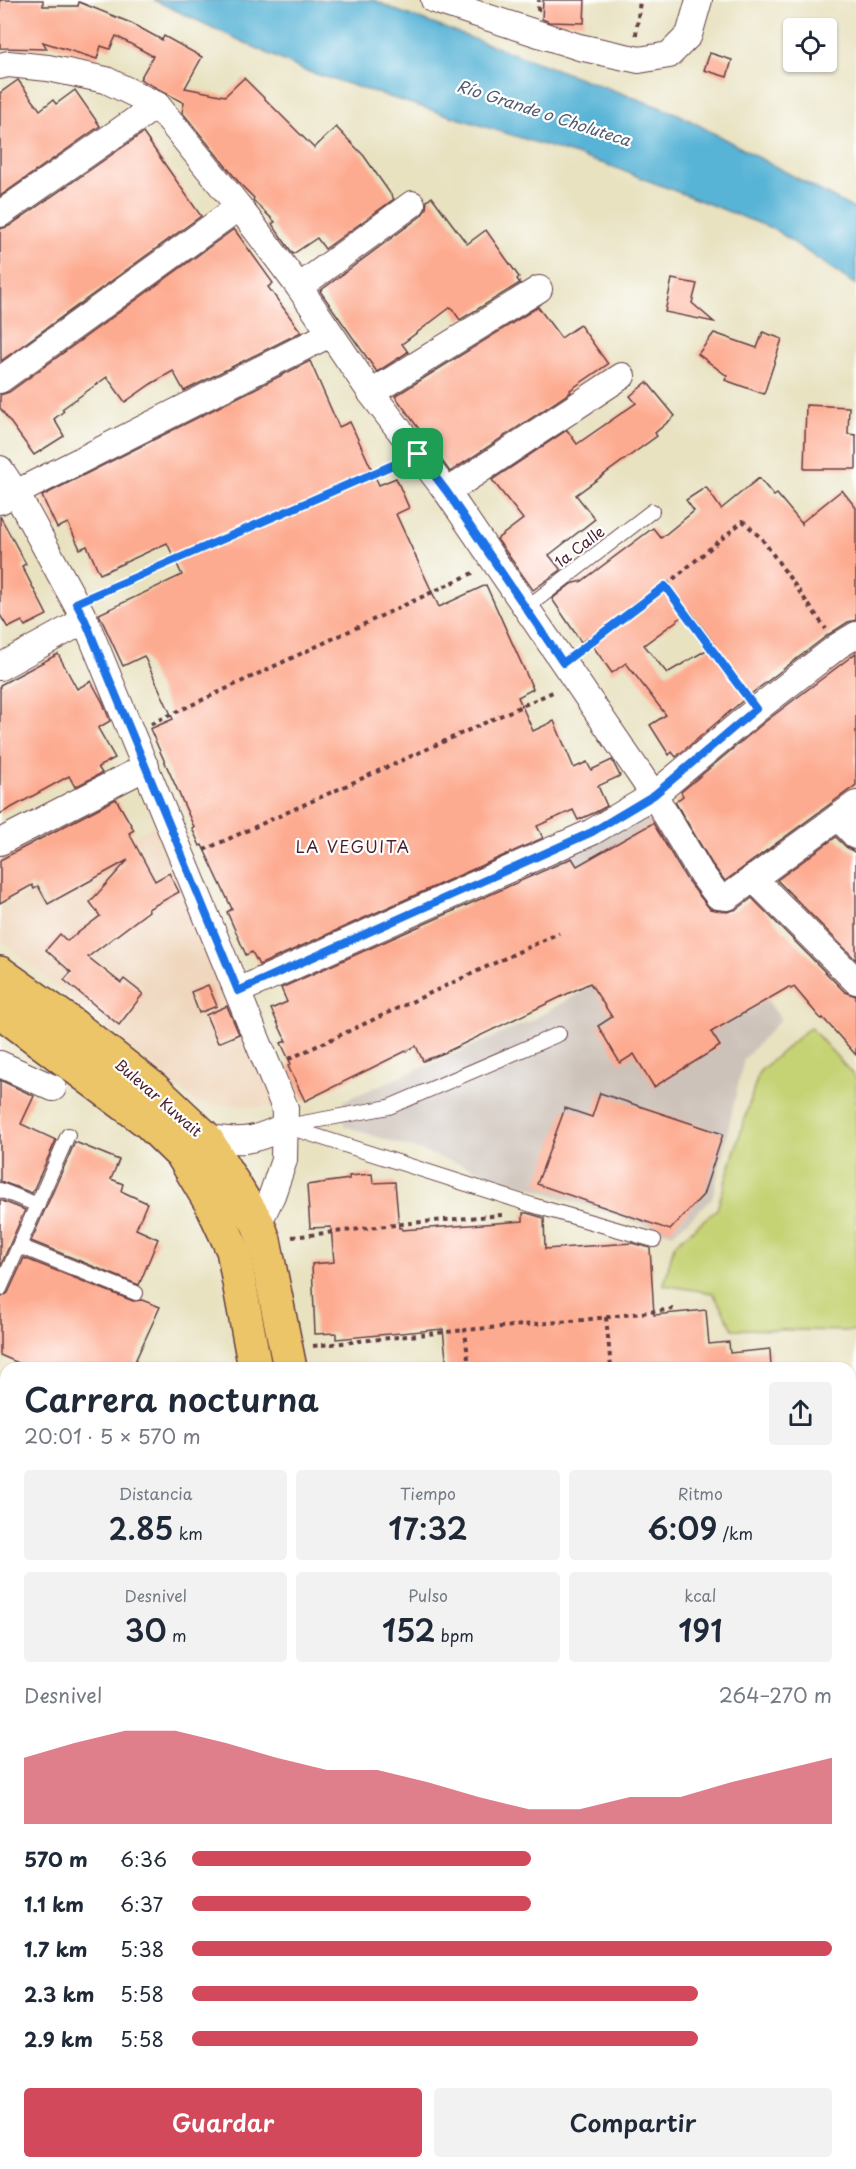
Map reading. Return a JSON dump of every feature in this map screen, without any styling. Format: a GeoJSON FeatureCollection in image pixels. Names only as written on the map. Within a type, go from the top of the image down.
{"type":"FeatureCollection","features":[{"type":"Feature","properties":{"kind":"main road","name":"Bulevar Kuwait"},"geometry":{"type":"LineString","coordinates":[[0,973],[70,1023],[155,1090],[205,1137],[261,1232],[288,1358]]}},
{"type":"Feature","properties":{"kind":"main road","name":"Bulevar Kuwait"},"geometry":{"type":"LineString","coordinates":[[0,1011],[148,1122],[183,1156],[211,1203],[232,1250],[254,1362]]}},
{"type":"Feature","properties":{"kind":"street"},"geometry":{"type":"LineString","coordinates":[[434,0],[579,47],[639,60],[669,55],[689,35],[699,0]]}},
{"type":"Feature","properties":{"kind":"street"},"geometry":{"type":"LineString","coordinates":[[0,66],[8,64],[48,68],[106,80],[157,105],[239,207],[299,287],[370,393],[447,492],[654,795],[700,872],[718,896],[728,897],[847,810],[856,836]]}},
{"type":"Feature","properties":{"kind":"street"},"geometry":{"type":"LineString","coordinates":[[0,214],[157,105]]}},
{"type":"Feature","properties":{"kind":"street"},"geometry":{"type":"LineString","coordinates":[[299,287],[412,204]]}},
{"type":"Feature","properties":{"kind":"street"},"geometry":{"type":"LineString","coordinates":[[0,380],[239,207]]}},
{"type":"Feature","properties":{"kind":"street"},"geometry":{"type":"LineString","coordinates":[[370,393],[539,289]]}},
{"type":"Feature","properties":{"kind":"street"},"geometry":{"type":"LineString","coordinates":[[8,497],[330,334]]}},
{"type":"Feature","properties":{"kind":"street"},"geometry":{"type":"LineString","coordinates":[[447,492],[622,376]]}},
{"type":"Feature","properties":{"kind":"street"},"geometry":{"type":"LineString","coordinates":[[0,469],[8,497],[80,612],[285,1108],[284,1160],[261,1232]]}},
{"type":"Feature","properties":{"kind":"street"},"geometry":{"type":"LineString","coordinates":[[0,668],[80,612]]}},
{"type":"Feature","properties":{"kind":"street"},"geometry":{"type":"LineString","coordinates":[[238,991],[592,832],[654,795],[756,709],[847,641]]}},
{"type":"Feature","properties":{"kind":"street"},"geometry":{"type":"LineString","coordinates":[[0,842],[146,767]]}},
{"type":"Feature","properties":{"kind":"street"},"geometry":{"type":"LineString","coordinates":[[753,878],[856,981]]}},
{"type":"Feature","properties":{"kind":"street"},"geometry":{"type":"LineString","coordinates":[[0,1064],[53,1088]]}},
{"type":"Feature","properties":{"kind":"street"},"geometry":{"type":"LineString","coordinates":[[205,1137],[248,1141],[285,1126]]}},
{"type":"Feature","properties":{"kind":"lane","name":"1a Calle"},"geometry":{"type":"LineString","coordinates":[[526,608],[652,511]]}},
{"type":"Feature","properties":{"kind":"lane"},"geometry":{"type":"LineString","coordinates":[[285,1126],[389,1107],[559,1034]]}},
{"type":"Feature","properties":{"kind":"lane"},"geometry":{"type":"LineString","coordinates":[[285,1126],[532,1205],[654,1240]]}},
{"type":"Feature","properties":{"kind":"lane"},"geometry":{"type":"LineString","coordinates":[[0,1289],[68,1135]]}},
{"type":"Feature","properties":{"kind":"lane"},"geometry":{"type":"LineString","coordinates":[[0,1190],[39,1205]]}},
{"type":"Feature","properties":{"kind":"lane"},"geometry":{"type":"LineString","coordinates":[[19,1246],[136,1293]]}},
{"type":"Feature","properties":{"kind":"path"},"geometry":{"type":"LineString","coordinates":[[634,59],[640,0]]}},
{"type":"Feature","properties":{"kind":"path"},"geometry":{"type":"LineString","coordinates":[[80,612],[418,454]]}},
{"type":"Feature","properties":{"kind":"path"},"geometry":{"type":"LineString","coordinates":[[184,859],[569,672],[665,586],[743,521],[762,539],[847,641]]}},
{"type":"Feature","properties":{"kind":"path"},"geometry":{"type":"LineString","coordinates":[[131,734],[495,562]]}},
{"type":"Feature","properties":{"kind":"path"},"geometry":{"type":"LineString","coordinates":[[665,586],[756,709]]}},
{"type":"Feature","properties":{"kind":"path"},"geometry":{"type":"LineString","coordinates":[[269,1068],[559,933]]}},
{"type":"Feature","properties":{"kind":"path"},"geometry":{"type":"LineString","coordinates":[[261,1232],[514,1214],[532,1205]]}},
{"type":"Feature","properties":{"kind":"path"},"geometry":{"type":"LineString","coordinates":[[288,1358],[465,1330],[674,1309]]}},
{"type":"Feature","properties":{"kind":"path"},"geometry":{"type":"LineString","coordinates":[[606,1317],[610,1362]]}},
{"type":"Feature","properties":{"kind":"path"},"geometry":{"type":"LineString","coordinates":[[465,1330],[468,1362]]}},
{"type":"Feature","properties":{"kind":"shaded area"},"geometry":{"type":"Polygon","coordinates":[[[653,803],[757,986],[781,1019],[744,1059],[712,1199],[673,1234],[344,1126],[343,1101],[529,1022],[593,985],[588,962],[543,866],[653,803]]]}},
{"type":"Feature","properties":{"kind":"shaded area"},"geometry":{"type":"Polygon","coordinates":[[[156,824],[277,1108],[196,1103],[0,940],[0,909],[156,824]]]}},
{"type":"Feature","properties":{"kind":"green space"},"geometry":{"type":"Polygon","coordinates":[[[810,1027],[856,1078],[856,1331],[733,1329],[713,1293],[664,1285],[674,1245],[717,1209],[759,1072],[810,1027]]]}},
{"type":"Feature","properties":{"kind":"water","name":"Río Grande o Choluteca"},"geometry":{"type":"Polygon","coordinates":[[[154,0],[374,0],[395,10],[678,114],[856,210],[856,285],[774,229],[608,165],[303,70],[154,0]]]}},
{"type":"Feature","properties":{"kind":"building"},"geometry":{"type":"Polygon","coordinates":[[[0,0],[43,0],[43,6],[78,6],[79,2],[131,23],[162,40],[164,36],[202,57],[185,88],[225,96],[244,78],[314,148],[336,127],[364,156],[394,199],[325,249],[317,238],[293,254],[272,224],[275,222],[253,200],[254,198],[182,112],[184,103],[140,79],[153,56],[116,36],[110,49],[101,46],[97,59],[43,42],[47,49],[0,48],[0,0]]]}},
{"type":"Feature","properties":{"kind":"building"},"geometry":{"type":"Polygon","coordinates":[[[543,0],[585,0],[584,23],[549,22],[542,19],[543,0]]]}},
{"type":"Feature","properties":{"kind":"building"},"geometry":{"type":"Polygon","coordinates":[[[710,53],[732,60],[727,77],[704,70],[710,53]]]}},
{"type":"Feature","properties":{"kind":"building"},"geometry":{"type":"Polygon","coordinates":[[[18,80],[40,110],[53,100],[56,104],[75,90],[100,126],[0,196],[0,93],[18,80]]]}},
{"type":"Feature","properties":{"kind":"building"},"geometry":{"type":"Polygon","coordinates":[[[143,133],[201,216],[1,361],[0,229],[9,226],[143,133]]]}},
{"type":"Feature","properties":{"kind":"building"},"geometry":{"type":"Polygon","coordinates":[[[432,197],[467,244],[486,230],[519,277],[517,279],[520,283],[460,320],[451,307],[402,344],[408,352],[377,372],[320,291],[421,216],[426,209],[427,201],[432,197]]]}},
{"type":"Feature","properties":{"kind":"building"},"geometry":{"type":"Polygon","coordinates":[[[234,229],[273,283],[268,287],[301,332],[184,391],[173,371],[125,402],[107,377],[62,409],[64,411],[54,419],[64,436],[34,455],[0,408],[0,395],[9,392],[234,229]]]}},
{"type":"Feature","properties":{"kind":"building"},"geometry":{"type":"Polygon","coordinates":[[[672,279],[697,284],[692,303],[714,322],[665,312],[672,279]]]}},
{"type":"Feature","properties":{"kind":"building"},"geometry":{"type":"Polygon","coordinates":[[[538,307],[561,338],[580,325],[608,364],[570,390],[571,392],[450,472],[395,396],[538,307]]]}},
{"type":"Feature","properties":{"kind":"building"},"geometry":{"type":"Polygon","coordinates":[[[763,332],[782,339],[764,394],[725,380],[727,376],[698,354],[714,333],[757,348],[763,332]]]}},
{"type":"Feature","properties":{"kind":"building"},"geometry":{"type":"Polygon","coordinates":[[[310,361],[339,427],[350,422],[379,485],[396,478],[409,508],[396,514],[439,607],[486,585],[533,689],[518,697],[533,731],[554,721],[574,768],[587,762],[591,770],[612,760],[620,776],[598,786],[607,806],[596,812],[578,820],[573,810],[537,826],[543,838],[259,965],[252,952],[246,955],[227,912],[232,909],[202,845],[200,846],[192,828],[194,827],[150,729],[173,719],[144,656],[123,666],[99,614],[182,575],[167,543],[100,574],[87,546],[80,549],[68,523],[57,528],[42,496],[310,361]]]}},
{"type":"Feature","properties":{"kind":"building"},"geometry":{"type":"Polygon","coordinates":[[[647,382],[675,416],[655,433],[657,436],[576,495],[595,519],[549,555],[561,570],[533,590],[497,539],[523,519],[492,480],[567,430],[577,444],[636,403],[630,396],[647,382]]]}},
{"type":"Feature","properties":{"kind":"building"},"geometry":{"type":"Polygon","coordinates":[[[806,405],[849,407],[848,434],[856,435],[856,469],[804,469],[806,405]]]}},
{"type":"Feature","properties":{"kind":"building"},"geometry":{"type":"Polygon","coordinates":[[[759,478],[774,496],[777,494],[802,524],[842,490],[856,508],[856,620],[848,622],[829,634],[747,697],[676,757],[672,752],[669,755],[650,725],[666,715],[626,663],[612,673],[587,638],[581,642],[552,599],[571,584],[582,581],[653,528],[661,538],[694,511],[686,500],[706,487],[721,509],[759,478]],[[690,611],[644,645],[667,673],[715,645],[690,611]]]}},
{"type":"Feature","properties":{"kind":"building"},"geometry":{"type":"Polygon","coordinates":[[[0,516],[26,564],[22,566],[47,615],[25,626],[22,621],[8,628],[0,615],[0,516]]]}},
{"type":"Feature","properties":{"kind":"building"},"geometry":{"type":"Polygon","coordinates":[[[856,653],[856,785],[725,881],[712,864],[675,802],[683,796],[681,792],[766,721],[856,653]]]}},
{"type":"Feature","properties":{"kind":"building"},"geometry":{"type":"Polygon","coordinates":[[[58,654],[77,689],[91,681],[110,721],[98,728],[115,758],[98,767],[102,773],[75,787],[69,776],[0,814],[0,685],[58,654]]]}},
{"type":"Feature","properties":{"kind":"building"},"geometry":{"type":"Polygon","coordinates":[[[116,799],[134,830],[129,833],[155,881],[169,873],[179,892],[148,909],[149,911],[88,957],[121,983],[124,979],[143,994],[119,1025],[64,980],[71,972],[46,950],[60,934],[67,941],[100,916],[90,902],[128,860],[48,904],[38,886],[34,889],[32,885],[0,903],[0,860],[116,799]]]}},
{"type":"Feature","properties":{"kind":"building"},"geometry":{"type":"Polygon","coordinates":[[[653,823],[687,880],[710,909],[727,912],[737,909],[752,898],[845,992],[856,996],[856,1055],[794,987],[791,989],[789,987],[711,1032],[720,1046],[654,1087],[634,1054],[620,1063],[598,1026],[612,1017],[590,983],[444,1053],[423,1061],[416,1046],[305,1101],[288,1066],[291,1064],[281,1043],[286,1041],[271,1009],[287,1002],[281,988],[572,858],[577,866],[653,823]]]}},
{"type":"Feature","properties":{"kind":"building"},"geometry":{"type":"Polygon","coordinates":[[[836,837],[856,853],[856,960],[777,880],[836,837]]]}},
{"type":"Feature","properties":{"kind":"building"},"geometry":{"type":"Polygon","coordinates":[[[208,985],[217,1006],[199,1013],[191,992],[208,985]]]}},
{"type":"Feature","properties":{"kind":"building"},"geometry":{"type":"Polygon","coordinates":[[[227,1006],[239,1034],[218,1043],[206,1015],[227,1006]]]}},
{"type":"Feature","properties":{"kind":"building"},"geometry":{"type":"Polygon","coordinates":[[[0,1080],[34,1096],[21,1124],[56,1140],[32,1193],[0,1181],[0,1080]]]}},
{"type":"Feature","properties":{"kind":"building"},"geometry":{"type":"Polygon","coordinates":[[[600,1093],[723,1134],[703,1195],[670,1230],[537,1184],[565,1108],[592,1117],[600,1093]]]}},
{"type":"Feature","properties":{"kind":"building"},"geometry":{"type":"Polygon","coordinates":[[[75,1142],[119,1160],[111,1179],[123,1184],[121,1191],[147,1203],[136,1229],[158,1239],[139,1285],[31,1241],[75,1142]]]}},
{"type":"Feature","properties":{"kind":"building"},"geometry":{"type":"Polygon","coordinates":[[[372,1174],[373,1183],[395,1182],[399,1228],[402,1230],[523,1221],[523,1213],[527,1213],[544,1218],[545,1249],[632,1243],[650,1248],[654,1315],[706,1310],[709,1344],[729,1342],[730,1353],[770,1349],[771,1362],[446,1362],[443,1329],[336,1339],[336,1333],[315,1334],[312,1264],[334,1262],[331,1227],[310,1228],[307,1185],[349,1179],[349,1176],[372,1174]]]}},
{"type":"Feature","properties":{"kind":"building"},"geometry":{"type":"Polygon","coordinates":[[[0,1200],[25,1210],[0,1267],[0,1200]]]}},
{"type":"Feature","properties":{"kind":"building"},"geometry":{"type":"Polygon","coordinates":[[[24,1258],[133,1301],[142,1300],[160,1307],[135,1362],[16,1362],[0,1355],[0,1298],[8,1293],[24,1258]]]}},
{"type":"Feature","properties":{"kind":"district","name":"LA VEGUITA"},"geometry":{"type":"Point","coordinates":[353,846]}},
{"type":"Feature","properties":{"kind":"route"},"geometry":{"type":"LineString","coordinates":[[418,454],[447,492],[563,663],[665,586],[756,709],[654,795],[592,832],[238,991],[76,603],[418,454]]}}]}
